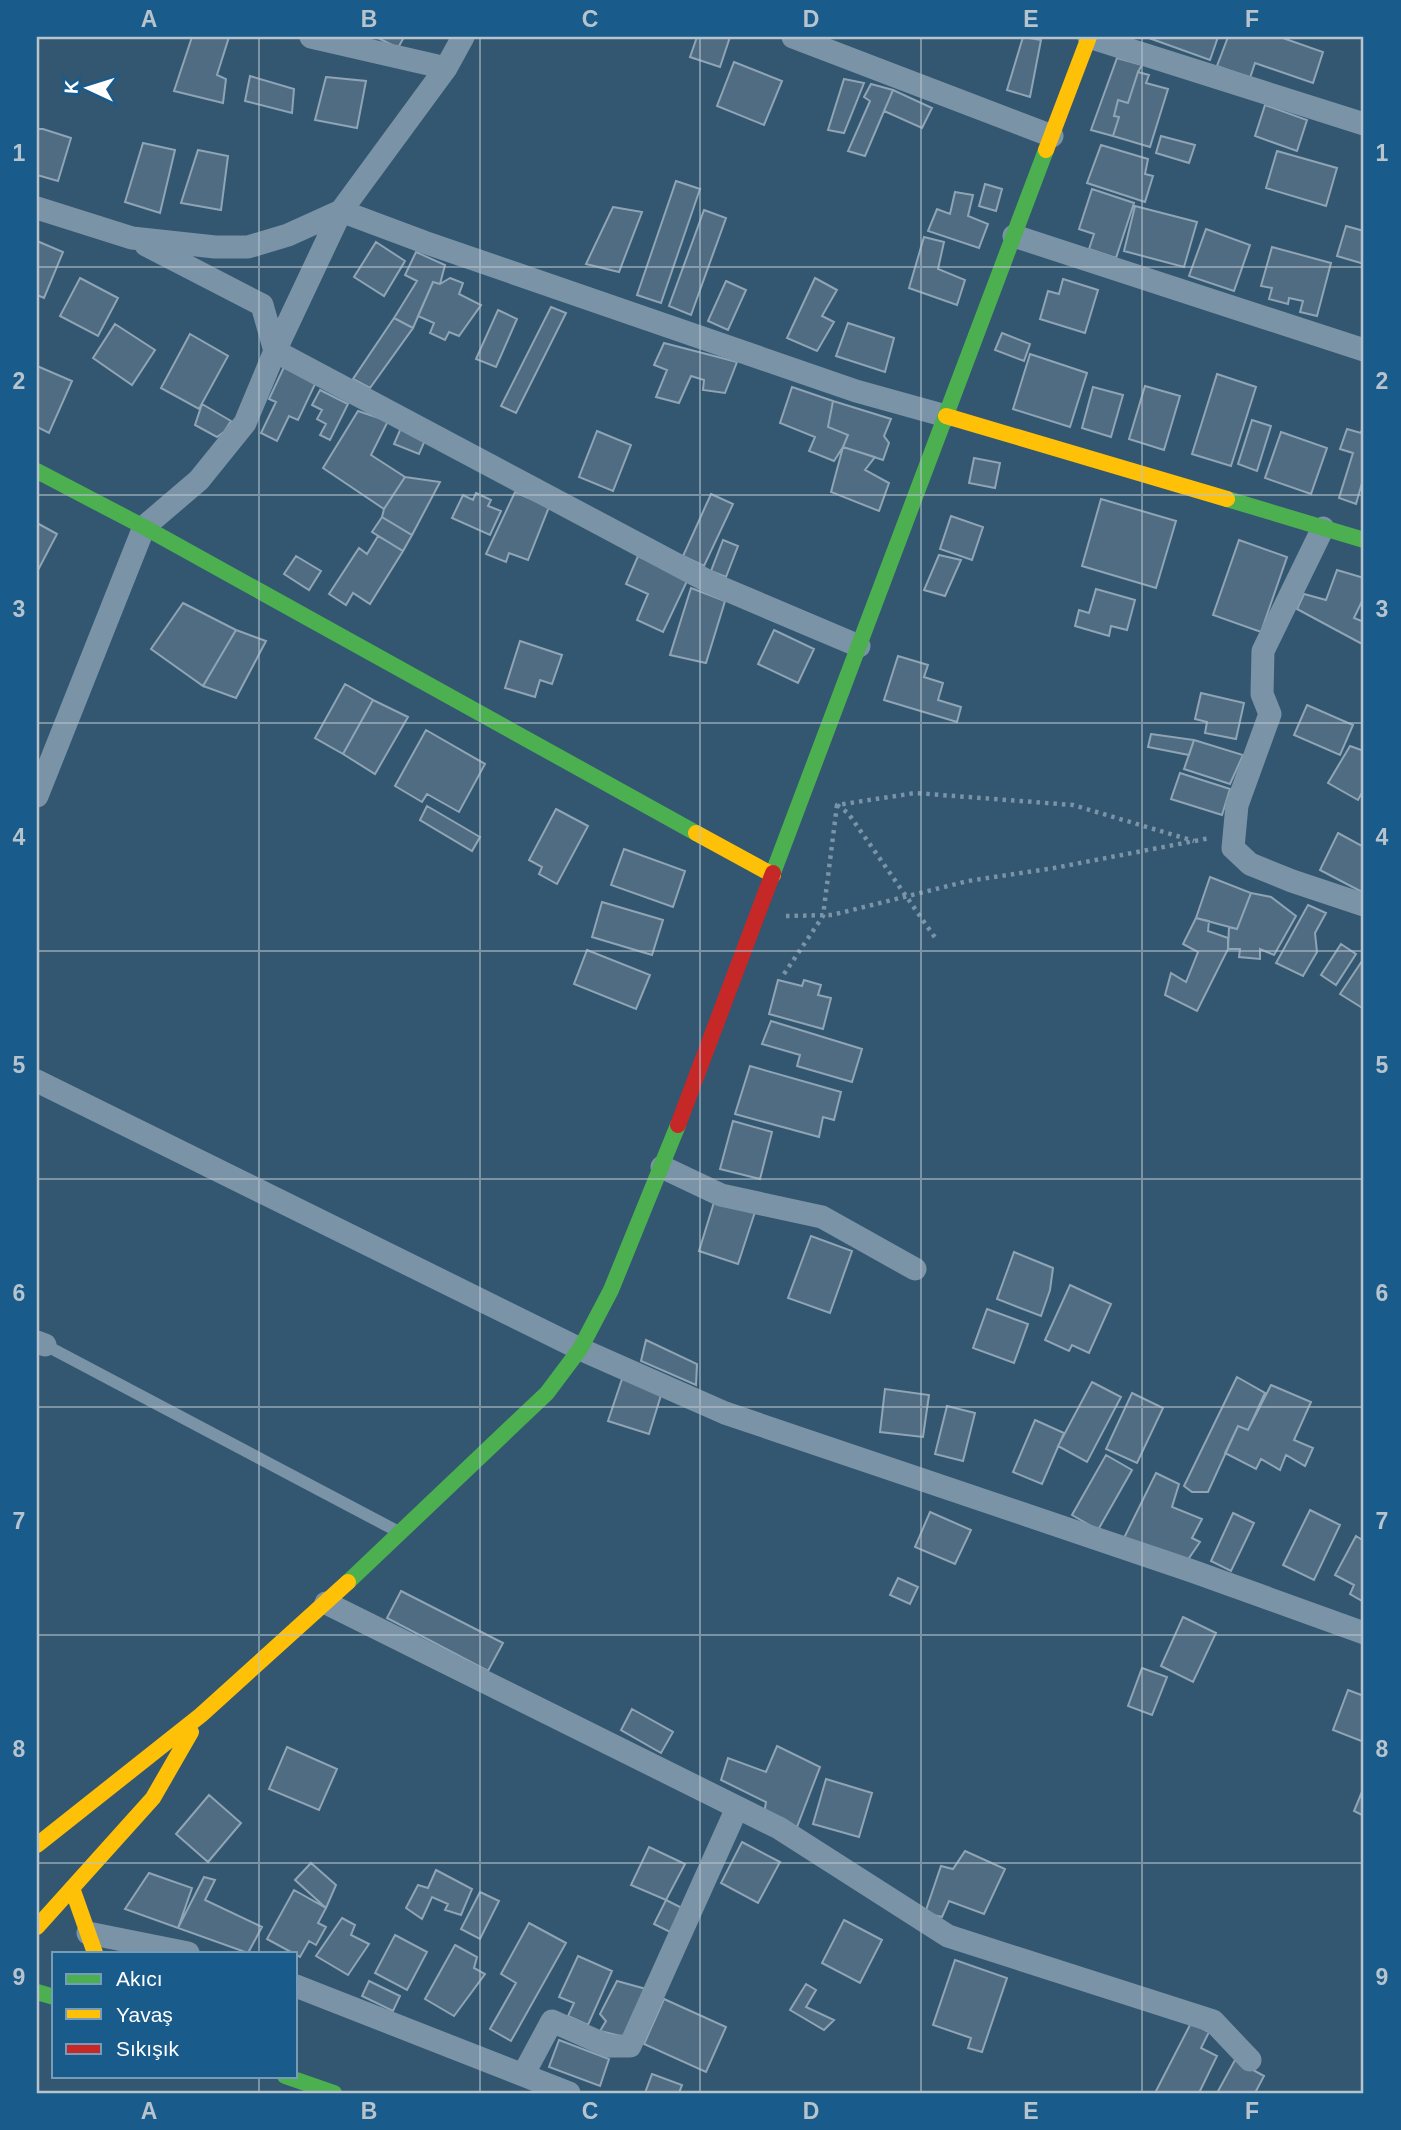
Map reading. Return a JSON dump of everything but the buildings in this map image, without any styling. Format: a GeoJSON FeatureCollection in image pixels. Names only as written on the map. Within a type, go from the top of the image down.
{"type":"FeatureCollection","features":[{"type":"Feature","properties":{"kind":"main road"},"geometry":{"type":"LineString","coordinates":[[37,1845],[201,1715],[326,1603],[547,1393],[580,1349],[611,1290],[662,1167],[1089,37]]}},
{"type":"Feature","properties":{"kind":"main road"},"geometry":{"type":"LineString","coordinates":[[946,416],[1364,540]]}},
{"type":"Feature","properties":{"kind":"main road"},"geometry":{"type":"LineString","coordinates":[[37,471],[144,527],[773,875]]}},
{"type":"Feature","properties":{"kind":"main road"},"geometry":{"type":"LineString","coordinates":[[37,1927],[153,1798],[201,1715]]}},
{"type":"Feature","properties":{"kind":"main road"},"geometry":{"type":"LineString","coordinates":[[72,1888],[92,1943]]}},
{"type":"Feature","properties":{"kind":"main road"},"geometry":{"type":"LineString","coordinates":[[291,2078],[334,2093]]}},
{"type":"Feature","properties":{"kind":"street"},"geometry":{"type":"LineString","coordinates":[[311,37],[446,68]]}},
{"type":"Feature","properties":{"kind":"street"},"geometry":{"type":"LineString","coordinates":[[37,796],[144,527],[198,480],[245,423],[275,351],[341,211],[446,68],[463,37]]}},
{"type":"Feature","properties":{"kind":"street"},"geometry":{"type":"LineString","coordinates":[[793,37],[1052,136]]}},
{"type":"Feature","properties":{"kind":"street"},"geometry":{"type":"LineString","coordinates":[[1089,37],[1364,124]]}},
{"type":"Feature","properties":{"kind":"street"},"geometry":{"type":"LineString","coordinates":[[37,208],[132,238],[261,305],[275,351],[715,585],[859,646]]}},
{"type":"Feature","properties":{"kind":"street"},"geometry":{"type":"LineString","coordinates":[[132,238],[215,247],[248,247],[288,234],[341,211],[856,391],[946,416]]}},
{"type":"Feature","properties":{"kind":"street"},"geometry":{"type":"LineString","coordinates":[[1014,236],[1364,350]]}},
{"type":"Feature","properties":{"kind":"street"},"geometry":{"type":"LineString","coordinates":[[1323,528],[1263,651],[1262,694],[1270,714],[1237,805],[1233,848],[1250,864],[1364,905]]}},
{"type":"Feature","properties":{"kind":"street"},"geometry":{"type":"LineString","coordinates":[[37,1081],[580,1349],[725,1413],[1192,1571],[1364,1633]]}},
{"type":"Feature","properties":{"kind":"street"},"geometry":{"type":"LineString","coordinates":[[662,1167],[720,1195],[822,1217],[915,1269]]}},
{"type":"Feature","properties":{"kind":"street"},"geometry":{"type":"LineString","coordinates":[[326,1603],[779,1828],[948,1936],[1213,2021],[1251,2060]]}},
{"type":"Feature","properties":{"kind":"street"},"geometry":{"type":"LineString","coordinates":[[523,2074],[552,2021],[608,2046],[630,2046],[737,1808]]}},
{"type":"Feature","properties":{"kind":"street"},"geometry":{"type":"LineString","coordinates":[[92,1943],[178,1952]]}},
{"type":"Feature","properties":{"kind":"street"},"geometry":{"type":"LineString","coordinates":[[298,1987],[569,2093]]}},
{"type":"Feature","properties":{"kind":"lane"},"geometry":{"type":"LineString","coordinates":[[41,1343],[401,1533]]}},
{"type":"Feature","properties":{"kind":"path"},"geometry":{"type":"LineString","coordinates":[[807,784],[848,813],[936,939]]}},
{"type":"Feature","properties":{"kind":"path"},"geometry":{"type":"LineString","coordinates":[[837,805],[915,793],[1073,806],[1194,841]]}},
{"type":"Feature","properties":{"kind":"path"},"geometry":{"type":"LineString","coordinates":[[784,974],[823,916],[837,805]]}},
{"type":"Feature","properties":{"kind":"path"},"geometry":{"type":"LineString","coordinates":[[757,917],[832,915],[968,881],[1054,868],[1234,833]]}},
{"type":"Feature","properties":{"kind":"traffic: fast"},"geometry":{"type":"LineString","coordinates":[[773,873],[1046,150]]}},
{"type":"Feature","properties":{"kind":"traffic: fast"},"geometry":{"type":"LineString","coordinates":[[37,471],[144,527],[696,833]]}},
{"type":"Feature","properties":{"kind":"traffic: fast"},"geometry":{"type":"LineString","coordinates":[[1227,499],[1364,540]]}},
{"type":"Feature","properties":{"kind":"traffic: fast"},"geometry":{"type":"LineString","coordinates":[[348,1582],[547,1393],[580,1349],[611,1290],[678,1125]]}},
{"type":"Feature","properties":{"kind":"traffic: fast"},"geometry":{"type":"LineString","coordinates":[[37,1992],[52,1996]]}},
{"type":"Feature","properties":{"kind":"traffic: fast"},"geometry":{"type":"LineString","coordinates":[[291,2078],[334,2093]]}},
{"type":"Feature","properties":{"kind":"traffic: slow"},"geometry":{"type":"LineString","coordinates":[[1046,150],[1089,37]]}},
{"type":"Feature","properties":{"kind":"traffic: slow"},"geometry":{"type":"LineString","coordinates":[[946,416],[1227,499]]}},
{"type":"Feature","properties":{"kind":"traffic: slow"},"geometry":{"type":"LineString","coordinates":[[696,833],[773,875]]}},
{"type":"Feature","properties":{"kind":"traffic: slow"},"geometry":{"type":"LineString","coordinates":[[37,1845],[201,1715],[348,1582]]}},
{"type":"Feature","properties":{"kind":"traffic: slow"},"geometry":{"type":"LineString","coordinates":[[37,1927],[153,1798],[191,1732]]}},
{"type":"Feature","properties":{"kind":"traffic: slow"},"geometry":{"type":"LineString","coordinates":[[72,1888],[95,1952]]}},
{"type":"Feature","properties":{"kind":"traffic: jam"},"geometry":{"type":"LineString","coordinates":[[678,1125],[773,873]]}}]}
